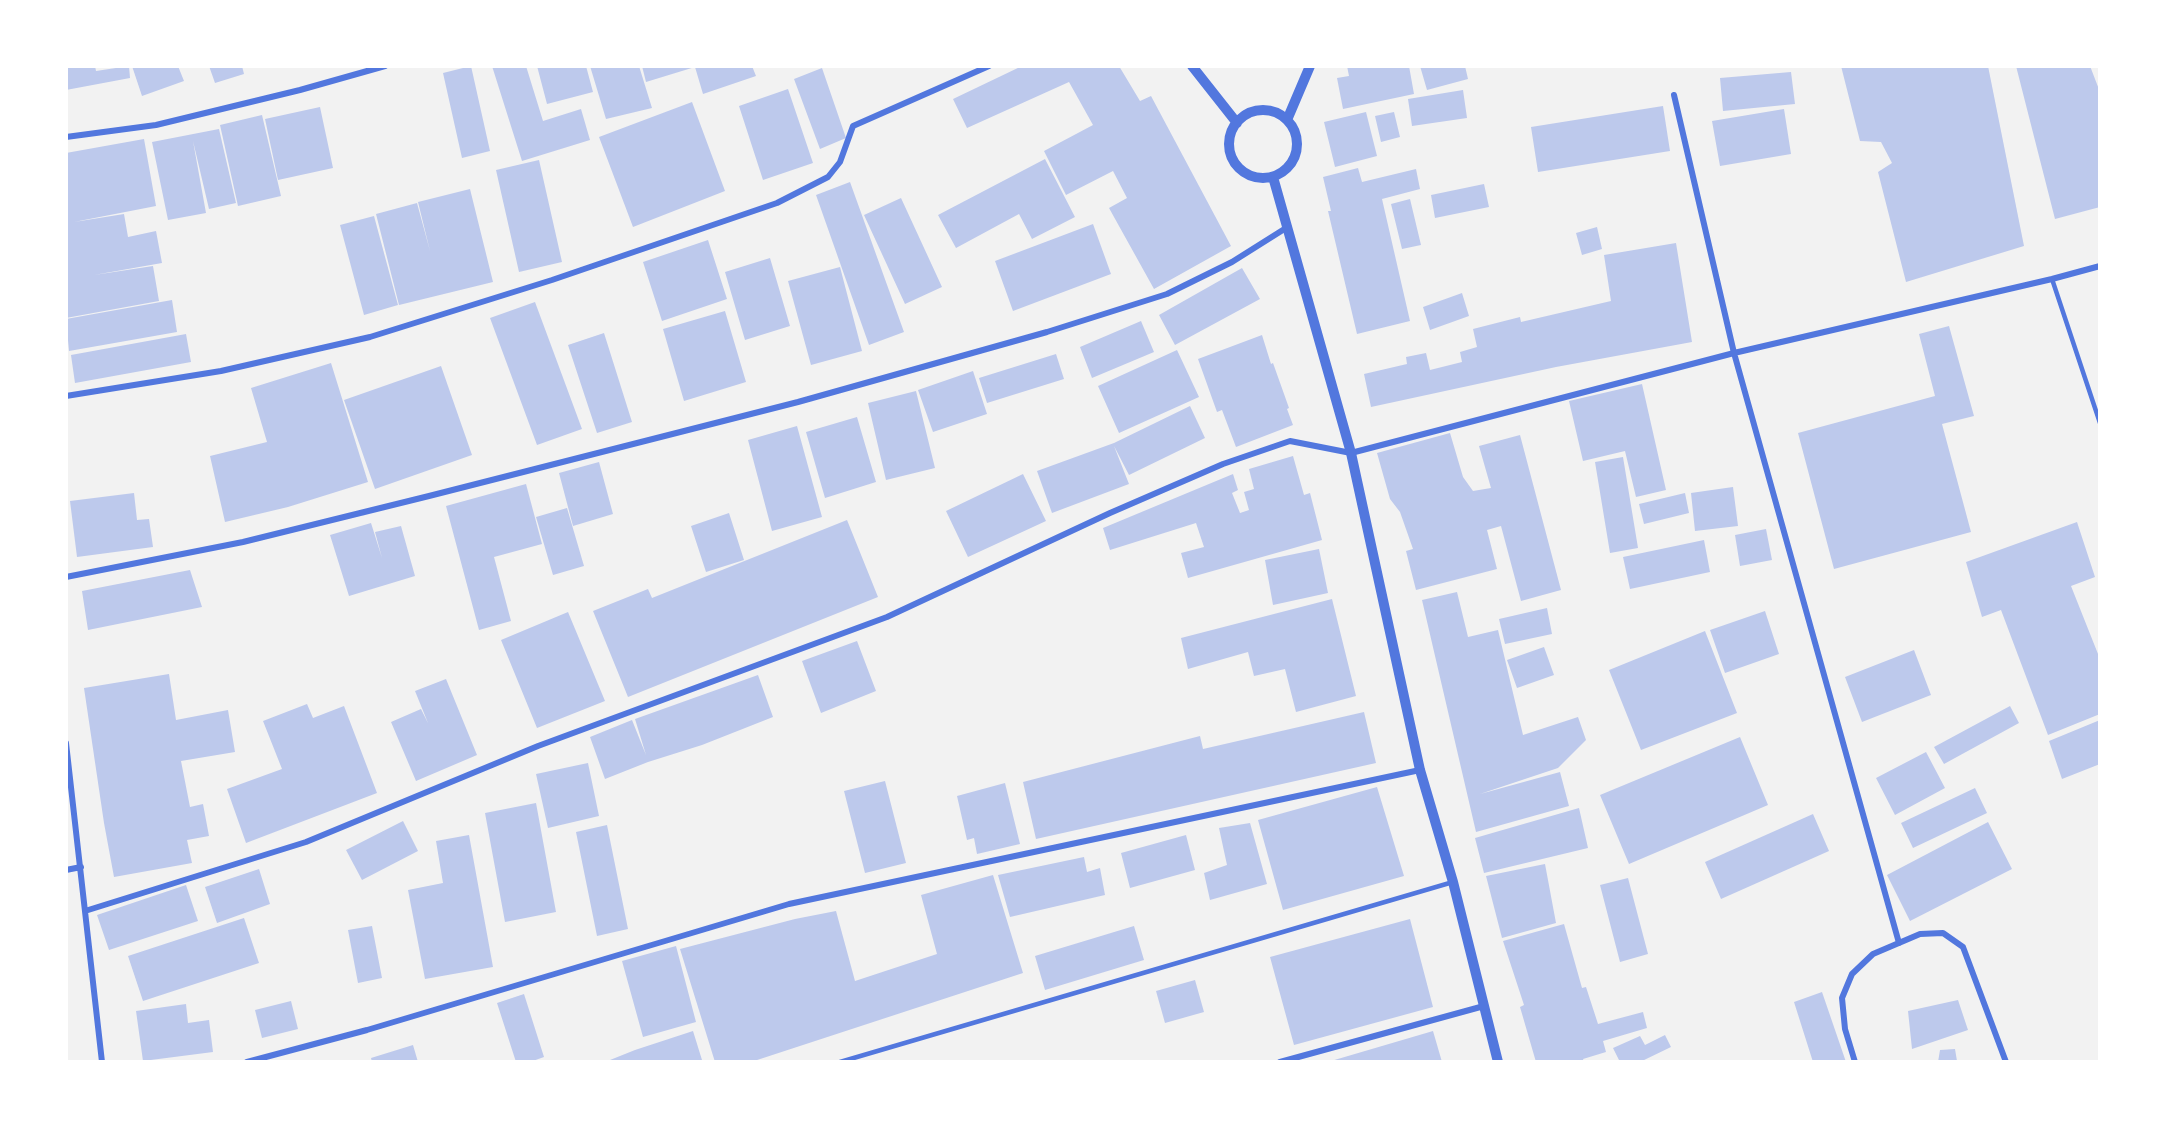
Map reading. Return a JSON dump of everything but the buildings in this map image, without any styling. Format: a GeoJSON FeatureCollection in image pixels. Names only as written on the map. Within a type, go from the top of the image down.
{"type":"FeatureCollection","features":[{"type":"Feature","properties":{"kind":"street"},"geometry":{"type":"LineString","coordinates":[[66,137],[156,125],[300,90],[385,66]]}},
{"type":"Feature","properties":{"kind":"street"},"geometry":{"type":"LineString","coordinates":[[66,396],[221,371],[370,337],[552,280],[777,203],[828,177],[840,162],[854,126],[989,66]]}},
{"type":"Feature","properties":{"kind":"street"},"geometry":{"type":"LineString","coordinates":[[1192,66],[1237,123]]}},
{"type":"Feature","properties":{"kind":"street"},"geometry":{"type":"LineString","coordinates":[[1287,120],[1310,66]]}},
{"type":"Feature","properties":{"kind":"street"},"geometry":{"type":"LineString","coordinates":[[1674,95],[1734,353],[1899,943]]}},
{"type":"Feature","properties":{"kind":"street"},"geometry":{"type":"LineString","coordinates":[[1267,110],[1287,120],[1294,129],[1298,141],[1291,164],[1283,172],[1273,177],[1252,177],[1242,172],[1230,153],[1231,132],[1237,123],[1256,111],[1267,110]]}},
{"type":"Feature","properties":{"kind":"street"},"geometry":{"type":"LineString","coordinates":[[1273,177],[1351,453],[1420,770],[1453,882],[1498,1062]]}},
{"type":"Feature","properties":{"kind":"street"},"geometry":{"type":"LineString","coordinates":[[66,577],[290,531],[798,402],[1047,332],[1167,294],[1232,262],[1286,228]]}},
{"type":"Feature","properties":{"kind":"street"},"geometry":{"type":"LineString","coordinates":[[85,911],[306,842],[538,746],[886,617],[1110,513],[1223,464],[1290,441],[1351,453],[1734,353],[2100,266]]}},
{"type":"Feature","properties":{"kind":"street"},"geometry":{"type":"LineString","coordinates":[[66,743],[102,1062]]}},
{"type":"Feature","properties":{"kind":"street"},"geometry":{"type":"LineString","coordinates":[[247,1062],[367,1030],[789,904],[1420,770]]}},
{"type":"Feature","properties":{"kind":"street"},"geometry":{"type":"LineString","coordinates":[[66,870],[81,867]]}},
{"type":"Feature","properties":{"kind":"street"},"geometry":{"type":"LineString","coordinates":[[1855,1062],[1845,1029],[1842,998],[1852,974],[1873,954],[1920,934],[1943,933],[1963,947],[2006,1062]]}},
{"type":"Feature","properties":{"kind":"street"},"geometry":{"type":"LineString","coordinates":[[1280,1062],[1484,1006]]}},
{"type":"Feature","properties":{"kind":"lane"},"geometry":{"type":"LineString","coordinates":[[2052,279],[2100,423]]}},
{"type":"Feature","properties":{"kind":"lane"},"geometry":{"type":"LineString","coordinates":[[840,1062],[1453,882]]}}]}
